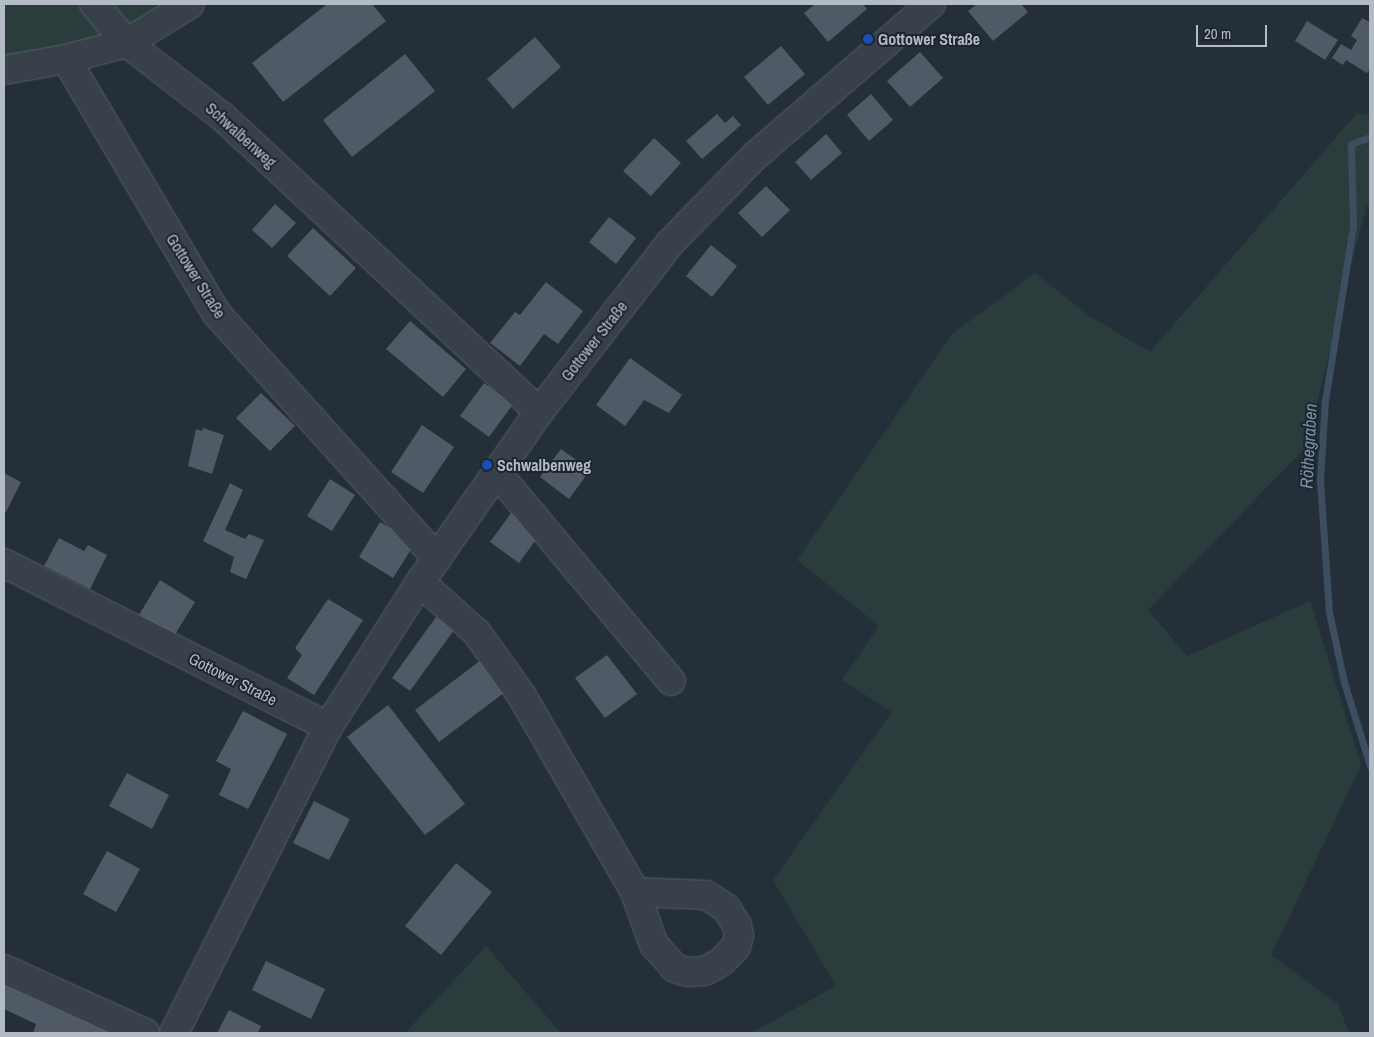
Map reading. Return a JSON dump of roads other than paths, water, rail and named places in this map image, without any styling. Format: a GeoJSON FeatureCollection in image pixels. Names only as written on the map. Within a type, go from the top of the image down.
{"type":"FeatureCollection","features":[{"type":"Feature","properties":{"kind":"street","name":"Schwalbenweg"},"geometry":{"type":"LineString","coordinates":[[94,4],[127,43],[224,118],[540,412]]}},
{"type":"Feature","properties":{"kind":"street"},"geometry":{"type":"LineString","coordinates":[[8,75],[127,43],[190,4]]}},
{"type":"Feature","properties":{"kind":"street","name":"Gottower Straße"},"geometry":{"type":"LineString","coordinates":[[174,1033],[328,727],[420,582],[540,412],[677,236],[756,155],[928,5]]}},
{"type":"Feature","properties":{"kind":"street","name":"Gottower Straße"},"geometry":{"type":"LineString","coordinates":[[66,59],[217,314],[437,558]]}},
{"type":"Feature","properties":{"kind":"street"},"geometry":{"type":"LineString","coordinates":[[497,473],[671,681]]}},
{"type":"Feature","properties":{"kind":"street","name":"Gottower Straße"},"geometry":{"type":"LineString","coordinates":[[4,563],[328,727]]}},
{"type":"Feature","properties":{"kind":"street"},"geometry":{"type":"LineString","coordinates":[[420,582],[476,632],[522,696],[635,892]]}},
{"type":"Feature","properties":{"kind":"street"},"geometry":{"type":"LineString","coordinates":[[4,969],[145,1033]]}},
{"type":"Feature","properties":{"kind":"waterway","name":"Röthegraben"},"geometry":{"type":"LineString","coordinates":[[1370,137],[1351,144],[1353,226],[1325,400],[1320,480],[1329,612],[1344,682],[1370,766]]}},
{"type":"Feature","properties":{"kind":"place","name":"Gottower Straße"},"geometry":{"type":"Point","coordinates":[868,39]}},
{"type":"Feature","properties":{"kind":"place","name":"Schwalbenweg"},"geometry":{"type":"Point","coordinates":[487,465]}}]}
